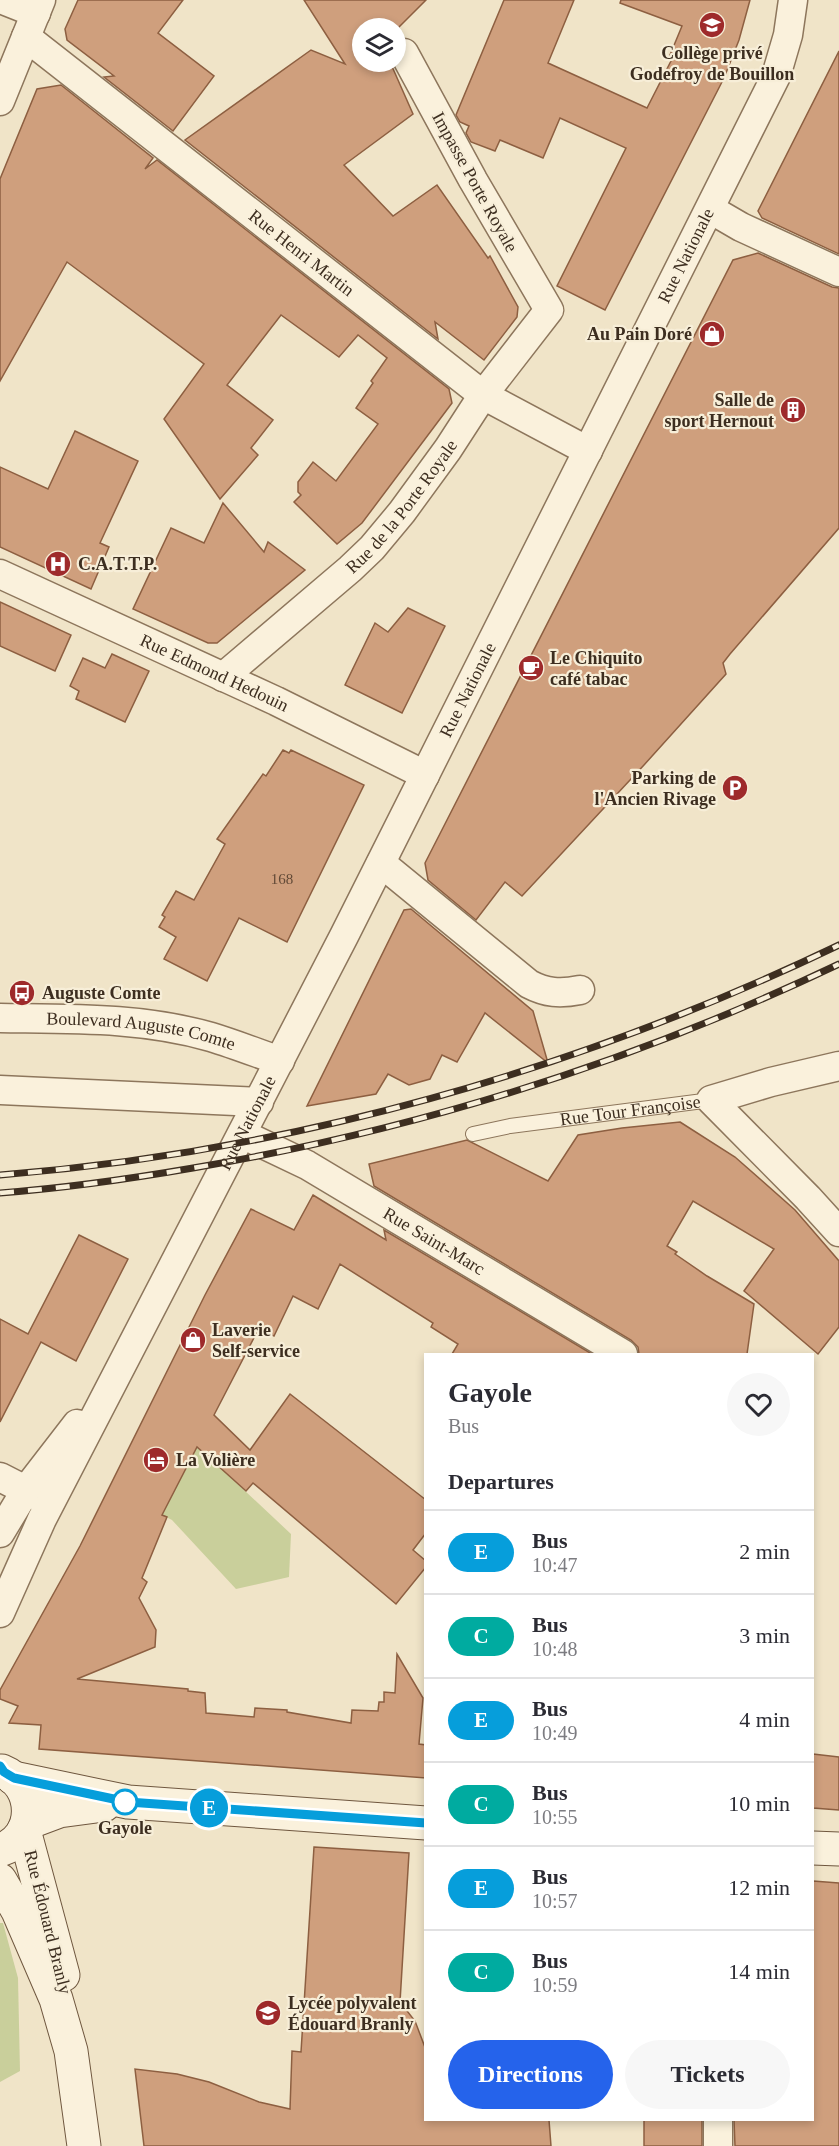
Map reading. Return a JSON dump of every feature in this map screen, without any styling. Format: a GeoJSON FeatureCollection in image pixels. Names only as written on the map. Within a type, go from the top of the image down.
{"type":"FeatureCollection","features":[{"type":"Feature","properties":{"kind":"main road"},"geometry":{"type":"LineString","coordinates":[[4,1771],[128,1802],[424,1823]]}},
{"type":"Feature","properties":{"kind":"main road","name":"Rue Édouard Branly"},"geometry":{"type":"LineString","coordinates":[[4,1771],[21,1785],[27,1798],[29,1813],[17,1834],[61,1962],[67,1993],[84,2146]]}},
{"type":"Feature","properties":{"kind":"main road"},"geometry":{"type":"LineString","coordinates":[[17,1834],[68,1809],[128,1802]]}},
{"type":"Feature","properties":{"kind":"main road"},"geometry":{"type":"LineString","coordinates":[[814,1848],[839,1849]]}},
{"type":"Feature","properties":{"kind":"main road","name":"Rue Édouard Branly"},"geometry":{"type":"LineString","coordinates":[[0,1880],[12,1898],[44,1969],[72,2051]]}},
{"type":"Feature","properties":{"kind":"street","name":"Rue Henri Martin"},"geometry":{"type":"LineString","coordinates":[[3,0],[34,16],[483,395],[588,451]]}},
{"type":"Feature","properties":{"kind":"street","name":"Rue Nationale"},"geometry":{"type":"LineString","coordinates":[[0,1533],[38,1496],[119,1371],[259,1102],[776,76],[788,35],[794,0]]}},
{"type":"Feature","properties":{"kind":"street"},"geometry":{"type":"LineString","coordinates":[[0,101],[34,16]]}},
{"type":"Feature","properties":{"kind":"street","name":"Impasse Porte Royale"},"geometry":{"type":"LineString","coordinates":[[406,57],[473,180],[549,310]]}},
{"type":"Feature","properties":{"kind":"street"},"geometry":{"type":"LineString","coordinates":[[710,209],[741,227],[839,272]]}},
{"type":"Feature","properties":{"kind":"street","name":"Rue de la Porte Royale"},"geometry":{"type":"LineString","coordinates":[[222,677],[372,548],[402,512],[448,449],[483,395],[549,310]]}},
{"type":"Feature","properties":{"kind":"street","name":"Rue Edmond Hedouin"},"geometry":{"type":"LineString","coordinates":[[0,574],[276,701],[425,775]]}},
{"type":"Feature","properties":{"kind":"street"},"geometry":{"type":"LineString","coordinates":[[381,863],[529,984],[552,993],[580,990]]}},
{"type":"Feature","properties":{"kind":"street","name":"Boulevard Auguste Comte"},"geometry":{"type":"LineString","coordinates":[[0,1018],[94,1020],[164,1027],[210,1037],[280,1061]]}},
{"type":"Feature","properties":{"kind":"street"},"geometry":{"type":"LineString","coordinates":[[711,1100],[771,1082],[839,1066]]}},
{"type":"Feature","properties":{"kind":"street"},"geometry":{"type":"LineString","coordinates":[[0,1090],[259,1102]]}},
{"type":"Feature","properties":{"kind":"street","name":"Rue Tour Françoise"},"geometry":{"type":"LineString","coordinates":[[711,1100],[839,1232]]}},
{"type":"Feature","properties":{"kind":"street","name":"Rue Saint-Marc"},"geometry":{"type":"LineString","coordinates":[[242,1134],[314,1169],[621,1353]]}},
{"type":"Feature","properties":{"kind":"street"},"geometry":{"type":"LineString","coordinates":[[0,1477],[38,1496]]}},
{"type":"Feature","properties":{"kind":"street","name":"Rue Nationale"},"geometry":{"type":"LineString","coordinates":[[0,1614],[30,1542],[38,1496]]}},
{"type":"Feature","properties":{"kind":"street","name":"Rue Nationale"},"geometry":{"type":"LineString","coordinates":[[0,1586],[30,1542]]}},
{"type":"Feature","properties":{"kind":"street"},"geometry":{"type":"LineString","coordinates":[[718,2121],[718,2146]]}},
{"type":"Feature","properties":{"kind":"lane","name":"Rue Tour Françoise"},"geometry":{"type":"LineString","coordinates":[[473,1134],[510,1126],[711,1100]]}},
{"type":"Feature","properties":{"kind":"green space"},"geometry":{"type":"Polygon","coordinates":[[[197,1446],[291,1534],[289,1577],[236,1589],[172,1520],[162,1515],[197,1446]]]}},
{"type":"Feature","properties":{"kind":"green space"},"geometry":{"type":"Polygon","coordinates":[[[0,1923],[3,1923],[18,1978],[20,2071],[0,2082],[0,1923]]]}},
{"type":"Feature","properties":{"kind":"building"},"geometry":{"type":"Polygon","coordinates":[[[78,0],[183,0],[158,33],[214,76],[173,131],[104,77],[114,76],[67,40],[65,29],[78,0]]]}},
{"type":"Feature","properties":{"kind":"building"},"geometry":{"type":"Polygon","coordinates":[[[304,0],[426,0],[406,20],[406,18],[352,18],[352,72],[394,72],[413,114],[344,165],[393,216],[437,185],[488,258],[490,256],[518,307],[517,317],[484,360],[435,322],[438,339],[185,140],[311,50],[345,64],[304,0]]]}},
{"type":"Feature","properties":{"kind":"building"},"geometry":{"type":"Polygon","coordinates":[[[504,0],[574,0],[548,63],[647,108],[673,57],[670,55],[682,26],[620,3],[621,0],[750,0],[739,40],[724,78],[605,310],[557,286],[626,148],[560,118],[543,158],[500,140],[495,151],[471,142],[466,133],[469,126],[460,122],[456,115],[504,0]]]}},
{"type":"Feature","properties":{"kind":"building"},"geometry":{"type":"Polygon","coordinates":[[[839,51],[839,254],[762,218],[758,211],[839,51]]]}},
{"type":"Feature","properties":{"kind":"building"},"geometry":{"type":"Polygon","coordinates":[[[61,85],[153,158],[145,169],[157,160],[449,389],[452,403],[362,523],[337,544],[294,502],[301,495],[298,492],[298,482],[313,462],[336,481],[378,424],[356,408],[387,358],[358,335],[339,357],[281,315],[227,385],[273,420],[251,448],[258,455],[220,499],[164,419],[204,364],[67,262],[0,381],[0,179],[37,89],[61,85]]]}},
{"type":"Feature","properties":{"kind":"building"},"geometry":{"type":"Polygon","coordinates":[[[758,253],[832,287],[839,288],[839,528],[723,663],[726,674],[644,765],[522,896],[505,882],[476,920],[428,880],[425,863],[733,260],[758,253]]]}},
{"type":"Feature","properties":{"kind":"building"},"geometry":{"type":"Polygon","coordinates":[[[75,431],[138,461],[100,543],[109,547],[91,589],[0,547],[0,467],[48,489],[75,431]]]}},
{"type":"Feature","properties":{"kind":"building"},"geometry":{"type":"Polygon","coordinates":[[[223,503],[264,552],[268,542],[305,570],[217,643],[208,643],[133,609],[171,528],[204,543],[223,503]]]}},
{"type":"Feature","properties":{"kind":"building"},"geometry":{"type":"Polygon","coordinates":[[[0,602],[71,635],[55,671],[0,646],[0,602]]]}},
{"type":"Feature","properties":{"kind":"building"},"geometry":{"type":"Polygon","coordinates":[[[408,608],[445,626],[402,713],[345,685],[375,623],[388,632],[408,608]]]}},
{"type":"Feature","properties":{"kind":"building"},"geometry":{"type":"Polygon","coordinates":[[[112,654],[149,671],[125,722],[76,699],[79,691],[70,686],[83,658],[105,668],[112,654]]]}},
{"type":"Feature","properties":{"kind":"building"},"geometry":{"type":"Polygon","coordinates":[[[283,750],[289,753],[291,750],[364,785],[287,942],[239,918],[207,981],[164,959],[176,937],[159,927],[165,917],[162,915],[176,891],[194,900],[225,844],[217,839],[263,774],[266,776],[283,750]]]}},
{"type":"Feature","properties":{"kind":"building"},"geometry":{"type":"Polygon","coordinates":[[[411,909],[533,1011],[548,1063],[485,1013],[457,1062],[442,1055],[430,1079],[409,1085],[388,1074],[376,1094],[307,1106],[404,910],[411,909]]]}},
{"type":"Feature","properties":{"kind":"building"},"geometry":{"type":"Polygon","coordinates":[[[680,1122],[735,1157],[795,1210],[839,1261],[839,1327],[818,1354],[744,1291],[774,1249],[693,1201],[667,1246],[707,1276],[754,1304],[747,1353],[639,1353],[638,1347],[631,1340],[374,1186],[369,1164],[467,1140],[548,1181],[578,1135],[680,1122]]]}},
{"type":"Feature","properties":{"kind":"building"},"geometry":{"type":"Polygon","coordinates":[[[313,1195],[386,1240],[384,1230],[590,1353],[453,1353],[458,1344],[431,1327],[433,1323],[340,1264],[318,1309],[293,1296],[274,1336],[259,1328],[214,1415],[250,1450],[290,1394],[424,1498],[424,1536],[413,1550],[424,1559],[424,1569],[396,1604],[253,1483],[246,1491],[197,1447],[162,1515],[167,1517],[142,1578],[147,1582],[139,1598],[156,1630],[155,1647],[77,1679],[188,1689],[188,1691],[205,1693],[206,1713],[254,1717],[255,1708],[287,1710],[287,1712],[351,1723],[352,1710],[378,1711],[379,1702],[384,1702],[384,1692],[395,1693],[397,1654],[423,1698],[419,1744],[424,1745],[424,1778],[39,1749],[41,1725],[9,1723],[18,1706],[0,1699],[0,1690],[80,1546],[205,1295],[251,1209],[294,1230],[313,1195]]]}},
{"type":"Feature","properties":{"kind":"building"},"geometry":{"type":"Polygon","coordinates":[[[79,1235],[128,1259],[76,1361],[41,1342],[0,1422],[0,1319],[28,1334],[79,1235]]]}},
{"type":"Feature","properties":{"kind":"building"},"geometry":{"type":"Polygon","coordinates":[[[814,1754],[839,1757],[839,1810],[814,1808],[814,1754]]]}},
{"type":"Feature","properties":{"kind":"building"},"geometry":{"type":"Polygon","coordinates":[[[314,1847],[409,1853],[400,2002],[415,2021],[424,2045],[424,2121],[549,2121],[551,2146],[144,2146],[135,2069],[177,2074],[209,2082],[259,2102],[290,2109],[292,2051],[301,2052],[314,1847]]]}},
{"type":"Feature","properties":{"kind":"building"},"geometry":{"type":"Polygon","coordinates":[[[814,1881],[839,1883],[839,2146],[735,2146],[734,2121],[814,2121],[814,1881]]]}},
{"type":"Feature","properties":{"kind":"building"},"geometry":{"type":"Polygon","coordinates":[[[644,2121],[702,2121],[702,2146],[644,2146],[644,2121]]]}},
{"type":"Feature","properties":{"kind":"railway"},"geometry":{"type":"LineString","coordinates":[[0,1175],[109,1164],[217,1147],[324,1125],[430,1099],[535,1067],[638,1031],[740,990],[839,945]]}},
{"type":"Feature","properties":{"kind":"railway"},"geometry":{"type":"LineString","coordinates":[[0,1193],[97,1183],[193,1168],[360,1134],[442,1113],[604,1062],[683,1032],[839,964]]}},
{"type":"Feature","properties":{"kind":"bus line","name":"E"},"geometry":{"type":"LineString","coordinates":[[0,1766],[4,1772],[14,1778],[128,1802],[424,1823]]}},
{"type":"Feature","properties":{"kind":"place","name":"Collège privé Godefroy de Bouillon"},"geometry":{"type":"Point","coordinates":[712,25]}},
{"type":"Feature","properties":{"kind":"place","name":"Au Pain Doré"},"geometry":{"type":"Point","coordinates":[712,334]}},
{"type":"Feature","properties":{"kind":"place","name":"Salle de sport Hernout"},"geometry":{"type":"Point","coordinates":[793,410]}},
{"type":"Feature","properties":{"kind":"place","name":"C.A.T.T.P."},"geometry":{"type":"Point","coordinates":[58,564]}},
{"type":"Feature","properties":{"kind":"place","name":"Le Chiquito café tabac"},"geometry":{"type":"Point","coordinates":[531,668]}},
{"type":"Feature","properties":{"kind":"place","name":"Parking de l'Ancien Rivage"},"geometry":{"type":"Point","coordinates":[735,788]}},
{"type":"Feature","properties":{"kind":"place","name":"Auguste Comte"},"geometry":{"type":"Point","coordinates":[22,993]}},
{"type":"Feature","properties":{"kind":"place","name":"Laverie Self-service"},"geometry":{"type":"Point","coordinates":[193,1340]}},
{"type":"Feature","properties":{"kind":"place","name":"La Volière"},"geometry":{"type":"Point","coordinates":[156,1460]}},
{"type":"Feature","properties":{"kind":"place","name":"Gayole"},"geometry":{"type":"Point","coordinates":[125,1802]}},
{"type":"Feature","properties":{"kind":"place","name":"Lycée polyvalent Édouard Branly"},"geometry":{"type":"Point","coordinates":[268,2013]}}]}
